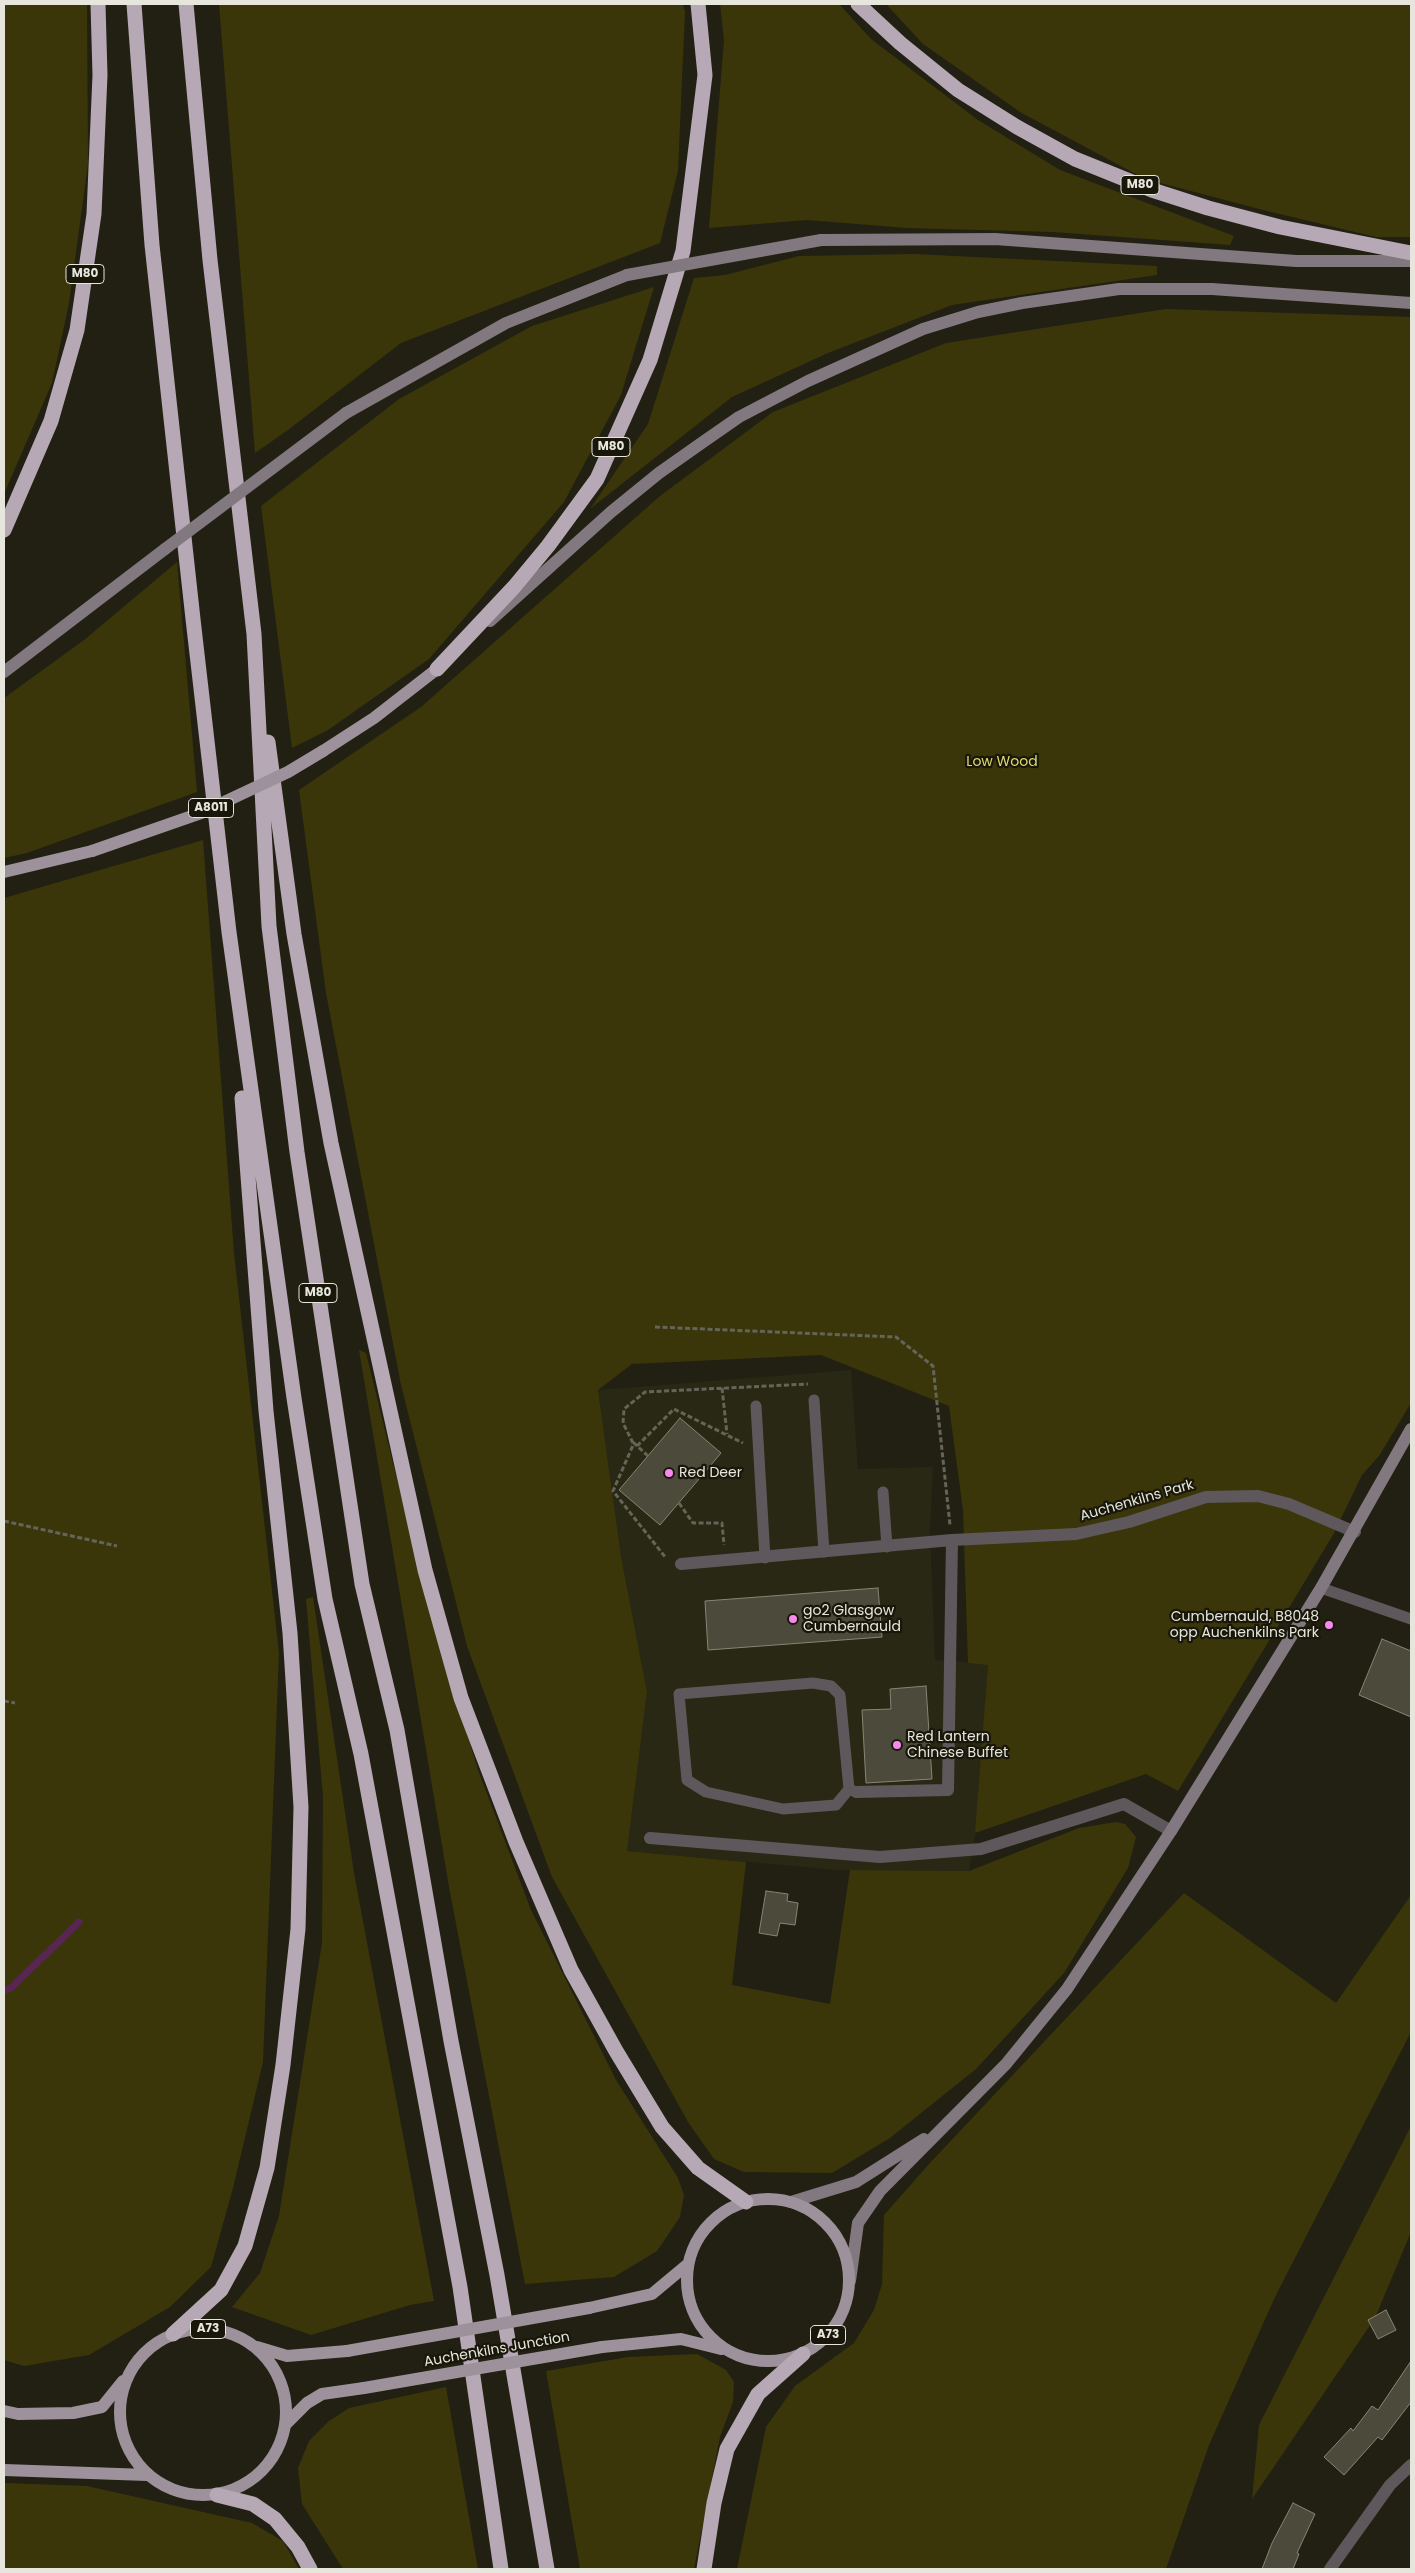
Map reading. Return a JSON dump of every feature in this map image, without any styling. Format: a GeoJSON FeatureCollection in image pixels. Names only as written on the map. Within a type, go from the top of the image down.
{"type":"FeatureCollection","features":[{"type":"Feature","properties":{"kind":"highway","name":"M80"},"geometry":{"type":"LineString","coordinates":[[4,530],[51,421],[78,330],[94,214],[100,75],[98,4]]}},
{"type":"Feature","properties":{"kind":"highway","name":"M80"},"geometry":{"type":"LineString","coordinates":[[134,4],[153,255],[229,932],[294,1398],[325,1599],[361,1754],[460,2287],[501,2569]]}},
{"type":"Feature","properties":{"kind":"highway","name":"M80"},"geometry":{"type":"LineString","coordinates":[[186,4],[210,260],[254,634],[269,926],[297,1152],[362,1584],[397,1730],[451,2041],[497,2275],[547,2569]]}},
{"type":"Feature","properties":{"kind":"highway","name":"M80"},"geometry":{"type":"LineString","coordinates":[[437,669],[514,588],[597,479],[650,360],[683,251],[705,75],[698,4]]}},
{"type":"Feature","properties":{"kind":"highway","name":"M80"},"geometry":{"type":"LineString","coordinates":[[858,4],[900,43],[958,90],[1017,127],[1075,159],[1152,190],[1208,208],[1280,227],[1411,253]]}},
{"type":"Feature","properties":{"kind":"highway"},"geometry":{"type":"LineString","coordinates":[[254,634],[294,934],[331,1143],[425,1570],[461,1698],[516,1842],[572,1970],[616,2052],[662,2127],[698,2168],[746,2202]]}},
{"type":"Feature","properties":{"kind":"highway"},"geometry":{"type":"LineString","coordinates":[[173,2334],[221,2290],[245,2246],[266,2168],[283,2065],[298,1929],[301,1807],[290,1633],[266,1412],[229,932]]}},
{"type":"Feature","properties":{"kind":"highway"},"geometry":{"type":"LineString","coordinates":[[704,2569],[714,2502],[727,2449],[758,2394],[803,2354]]}},
{"type":"Feature","properties":{"kind":"highway"},"geometry":{"type":"LineString","coordinates":[[216,2495],[253,2504],[276,2519],[298,2547],[310,2569]]}},
{"type":"Feature","properties":{"kind":"main road"},"geometry":{"type":"LineString","coordinates":[[4,672],[346,413],[506,323],[627,275],[822,240],[995,239],[1296,262],[1411,261]]}},
{"type":"Feature","properties":{"kind":"main road"},"geometry":{"type":"LineString","coordinates":[[437,669],[611,512],[659,472],[740,418],[808,382],[923,329],[978,312],[1022,303],[1119,289],[1212,288],[1411,303]]}},
{"type":"Feature","properties":{"kind":"main road","name":"A8011"},"geometry":{"type":"LineString","coordinates":[[4,872],[92,850],[201,813],[288,772],[323,751],[374,718],[437,669]]}},
{"type":"Feature","properties":{"kind":"main road"},"geometry":{"type":"LineString","coordinates":[[850,2281],[858,2223],[880,2191],[1006,2064],[1067,1989],[1171,1831],[1321,1588],[1355,1532],[1411,1429]]}},
{"type":"Feature","properties":{"kind":"main road"},"geometry":{"type":"LineString","coordinates":[[791,2202],[856,2182],[939,2130]]}},
{"type":"Feature","properties":{"kind":"main road","name":"Auchenkilns Junction"},"geometry":{"type":"LineString","coordinates":[[286,2425],[307,2403],[322,2394],[602,2347],[681,2339],[724,2349],[749,2360],[777,2362],[803,2354],[822,2342],[837,2324],[846,2303],[850,2281],[846,2255],[834,2232],[815,2213],[791,2202],[769,2199],[746,2202],[726,2211],[708,2225],[696,2243],[688,2264],[687,2288],[693,2312],[706,2333],[724,2349]]}},
{"type":"Feature","properties":{"kind":"main road","name":"Auchenkilns Junction"},"geometry":{"type":"LineString","coordinates":[[254,2346],[287,2356],[347,2350],[589,2308],[652,2294],[688,2264]]}},
{"type":"Feature","properties":{"kind":"main road","name":"Auchenkilns Junction"},"geometry":{"type":"LineString","coordinates":[[198,2329],[224,2331],[240,2337],[267,2358],[277,2373],[285,2398],[286,2425],[281,2442],[273,2457],[262,2471],[249,2482],[216,2495],[197,2496],[179,2493],[162,2486],[147,2475],[135,2462],[121,2431],[120,2397],[127,2376],[138,2358],[154,2344],[173,2334],[198,2329]]}},
{"type":"Feature","properties":{"kind":"main road","name":"A73"},"geometry":{"type":"LineString","coordinates":[[4,2411],[18,2414],[73,2413],[102,2407],[127,2376]]}},
{"type":"Feature","properties":{"kind":"main road"},"geometry":{"type":"LineString","coordinates":[[4,2470],[147,2475]]}},
{"type":"Feature","properties":{"kind":"street","name":"Auchenkilns Park"},"geometry":{"type":"LineString","coordinates":[[681,1564],[952,1540],[1076,1534],[1129,1522],[1206,1497],[1258,1496],[1289,1504],[1355,1532]]}},
{"type":"Feature","properties":{"kind":"street"},"geometry":{"type":"LineString","coordinates":[[852,1791],[948,1790],[952,1540]]}},
{"type":"Feature","properties":{"kind":"street"},"geometry":{"type":"LineString","coordinates":[[650,1838],[880,1857],[981,1849],[1124,1804],[1171,1831]]}},
{"type":"Feature","properties":{"kind":"street"},"geometry":{"type":"LineString","coordinates":[[1330,2569],[1390,2484],[1411,2465]]}},
{"type":"Feature","properties":{"kind":"lane"},"geometry":{"type":"LineString","coordinates":[[814,1400],[824,1552]]}},
{"type":"Feature","properties":{"kind":"lane"},"geometry":{"type":"LineString","coordinates":[[756,1406],[765,1558]]}},
{"type":"Feature","properties":{"kind":"lane"},"geometry":{"type":"LineString","coordinates":[[883,1492],[888,1547]]}},
{"type":"Feature","properties":{"kind":"lane"},"geometry":{"type":"LineString","coordinates":[[1321,1588],[1411,1620]]}},
{"type":"Feature","properties":{"kind":"lane"},"geometry":{"type":"LineString","coordinates":[[813,1683],[831,1686],[840,1695],[852,1791],[836,1805],[784,1809],[706,1792],[687,1780],[679,1694],[813,1683]]}},
{"type":"Feature","properties":{"kind":"path"},"geometry":{"type":"LineString","coordinates":[[655,1326],[896,1337],[933,1366],[952,1540]]}},
{"type":"Feature","properties":{"kind":"path"},"geometry":{"type":"LineString","coordinates":[[648,1456],[635,1445],[623,1423],[624,1409],[645,1392],[816,1384],[814,1400]]}},
{"type":"Feature","properties":{"kind":"path"},"geometry":{"type":"LineString","coordinates":[[722,1388],[727,1434]]}},
{"type":"Feature","properties":{"kind":"path"},"geometry":{"type":"LineString","coordinates":[[681,1564],[671,1564],[613,1491],[635,1445],[674,1409],[727,1434],[758,1452]]}},
{"type":"Feature","properties":{"kind":"path"},"geometry":{"type":"LineString","coordinates":[[679,1503],[693,1523],[722,1523],[726,1560]]}},
{"type":"Feature","properties":{"kind":"path"},"geometry":{"type":"LineString","coordinates":[[4,1521],[117,1546]]}},
{"type":"Feature","properties":{"kind":"path"},"geometry":{"type":"LineString","coordinates":[[4,1702],[14,1703]]}},
{"type":"Feature","properties":{"kind":"shaded area"},"geometry":{"type":"Polygon","coordinates":[[[851,1370],[858,1469],[933,1467],[930,1529],[935,1660],[988,1664],[978,1820],[969,1871],[837,1870],[627,1851],[647,1692],[621,1556],[598,1390],[851,1370]]]}},
{"type":"Feature","properties":{"kind":"green space"},"geometry":{"type":"Polygon","coordinates":[[[4,4],[87,4],[88,164],[69,303],[52,383],[4,494],[4,4]]]}},
{"type":"Feature","properties":{"kind":"green space"},"geometry":{"type":"Polygon","coordinates":[[[219,4],[683,4],[685,12],[678,171],[660,243],[401,343],[255,453],[219,4]]]}},
{"type":"Feature","properties":{"kind":"green space"},"geometry":{"type":"Polygon","coordinates":[[[720,4],[839,4],[871,39],[978,120],[1060,170],[1234,236],[1230,245],[1053,232],[907,228],[807,220],[709,228],[724,40],[720,4]]]}},
{"type":"Feature","properties":{"kind":"green space"},"geometry":{"type":"Polygon","coordinates":[[[886,4],[1411,4],[1411,237],[1376,237],[1145,179],[1020,112],[923,44],[886,4]]]}},
{"type":"Feature","properties":{"kind":"green space"},"geometry":{"type":"Polygon","coordinates":[[[914,254],[1157,266],[1157,275],[952,305],[828,353],[732,397],[590,509],[648,424],[694,278],[725,275],[799,256],[914,254]]]}},
{"type":"Feature","properties":{"kind":"green space"},"geometry":{"type":"Polygon","coordinates":[[[654,287],[621,395],[564,502],[429,659],[328,730],[292,748],[261,506],[399,399],[532,326],[654,287]]]}},
{"type":"Feature","properties":{"kind":"green space","name":"Low Wood"},"geometry":{"type":"Polygon","coordinates":[[[1166,309],[1411,317],[1411,1403],[1379,1456],[1362,1475],[1333,1535],[1178,1791],[1146,1774],[975,1833],[988,1665],[968,1663],[963,1510],[949,1406],[821,1355],[632,1364],[598,1390],[621,1556],[647,1692],[627,1851],[746,1862],[732,1985],[830,2004],[850,1870],[969,1871],[1079,1828],[1116,1822],[1125,1824],[1136,1837],[1128,1868],[1064,1973],[976,2069],[890,2138],[832,2173],[744,2172],[714,2159],[688,2122],[552,1877],[467,1646],[401,1385],[326,993],[299,790],[421,707],[660,496],[773,412],[946,343],[1166,309]]]}},
{"type":"Feature","properties":{"kind":"green space"},"geometry":{"type":"Polygon","coordinates":[[[177,562],[197,792],[27,853],[4,858],[4,698],[84,640],[177,562]]]}},
{"type":"Feature","properties":{"kind":"green space"},"geometry":{"type":"Polygon","coordinates":[[[203,840],[234,1253],[279,1653],[263,2062],[233,2188],[211,2267],[170,2307],[89,2355],[24,2366],[4,2360],[4,898],[203,840]]]}},
{"type":"Feature","properties":{"kind":"green space"},"geometry":{"type":"Polygon","coordinates":[[[359,1350],[366,1353],[428,1606],[478,1770],[531,1910],[616,2080],[678,2178],[684,2195],[680,2217],[657,2251],[614,2277],[525,2284],[449,1887],[359,1350]]]}},
{"type":"Feature","properties":{"kind":"green space"},"geometry":{"type":"Polygon","coordinates":[[[313,1597],[354,1873],[434,2301],[410,2305],[311,2335],[232,2307],[260,2273],[279,2216],[322,1943],[323,1797],[306,1599],[313,1597]]]}},
{"type":"Feature","properties":{"kind":"green space"},"geometry":{"type":"Polygon","coordinates":[[[1184,1893],[1336,2003],[1411,1895],[1411,2032],[1275,2297],[1209,2445],[1166,2569],[737,2569],[766,2427],[795,2386],[854,2343],[874,2310],[882,2284],[884,2215],[929,2164],[1184,1893]]]}},
{"type":"Feature","properties":{"kind":"green space"},"geometry":{"type":"Polygon","coordinates":[[[1411,2126],[1411,2232],[1375,2318],[1252,2499],[1259,2425],[1411,2126]]]}},
{"type":"Feature","properties":{"kind":"green space"},"geometry":{"type":"Polygon","coordinates":[[[697,2354],[726,2370],[734,2382],[733,2402],[720,2437],[694,2569],[580,2569],[546,2371],[628,2357],[697,2354]]]}},
{"type":"Feature","properties":{"kind":"green space"},"geometry":{"type":"Polygon","coordinates":[[[446,2387],[478,2569],[343,2569],[302,2504],[298,2468],[309,2441],[329,2421],[349,2408],[446,2387]]]}},
{"type":"Feature","properties":{"kind":"green space"},"geometry":{"type":"Polygon","coordinates":[[[4,2483],[87,2486],[252,2523],[283,2541],[299,2569],[4,2569],[4,2483]]]}},
{"type":"Feature","properties":{"kind":"building","name":"Red Deer"},"geometry":{"type":"Polygon","coordinates":[[[680,1418],[721,1453],[660,1525],[619,1490],[680,1418]]]}},
{"type":"Feature","properties":{"kind":"building","name":"go2 Glasgow Cumbernauld"},"geometry":{"type":"Polygon","coordinates":[[[878,1588],[882,1637],[708,1650],[705,1601],[878,1588]]]}},
{"type":"Feature","properties":{"kind":"building"},"geometry":{"type":"Polygon","coordinates":[[[1382,1639],[1411,1651],[1411,1717],[1359,1695],[1382,1639]]]}},
{"type":"Feature","properties":{"kind":"building","name":"Red Lantern Chinese Buffet"},"geometry":{"type":"Polygon","coordinates":[[[926,1686],[932,1779],[866,1783],[862,1710],[891,1709],[890,1689],[926,1686]]]}},
{"type":"Feature","properties":{"kind":"building"},"geometry":{"type":"Polygon","coordinates":[[[766,1891],[788,1894],[787,1901],[798,1903],[795,1925],[780,1923],[777,1936],[759,1933],[766,1891]]]}},
{"type":"Feature","properties":{"kind":"building"},"geometry":{"type":"Polygon","coordinates":[[[1386,2310],[1396,2330],[1378,2339],[1368,2320],[1386,2310]]]}},
{"type":"Feature","properties":{"kind":"building"},"geometry":{"type":"Polygon","coordinates":[[[1411,2361],[1411,2402],[1382,2440],[1378,2437],[1344,2475],[1324,2457],[1351,2428],[1353,2431],[1372,2406],[1378,2410],[1411,2361]]]}},
{"type":"Feature","properties":{"kind":"building"},"geometry":{"type":"Polygon","coordinates":[[[1293,2503],[1315,2514],[1297,2553],[1299,2554],[1293,2569],[1262,2569],[1272,2543],[1293,2503]]]}},
{"type":"Feature","properties":{"kind":"waterway"},"geometry":{"type":"LineString","coordinates":[[4,1990],[11,1988],[79,1922]]}},
{"type":"Feature","properties":{"kind":"place","name":"Red Deer"},"geometry":{"type":"Point","coordinates":[669,1473]}},
{"type":"Feature","properties":{"kind":"place","name":"go2 Glasgow Cumbernauld"},"geometry":{"type":"Point","coordinates":[793,1619]}},
{"type":"Feature","properties":{"kind":"place","name":"Cumbernauld, B8048 opp Auchenkilns Park"},"geometry":{"type":"Point","coordinates":[1329,1625]}},
{"type":"Feature","properties":{"kind":"place","name":"Red Lantern Chinese Buffet"},"geometry":{"type":"Point","coordinates":[897,1745]}}]}
